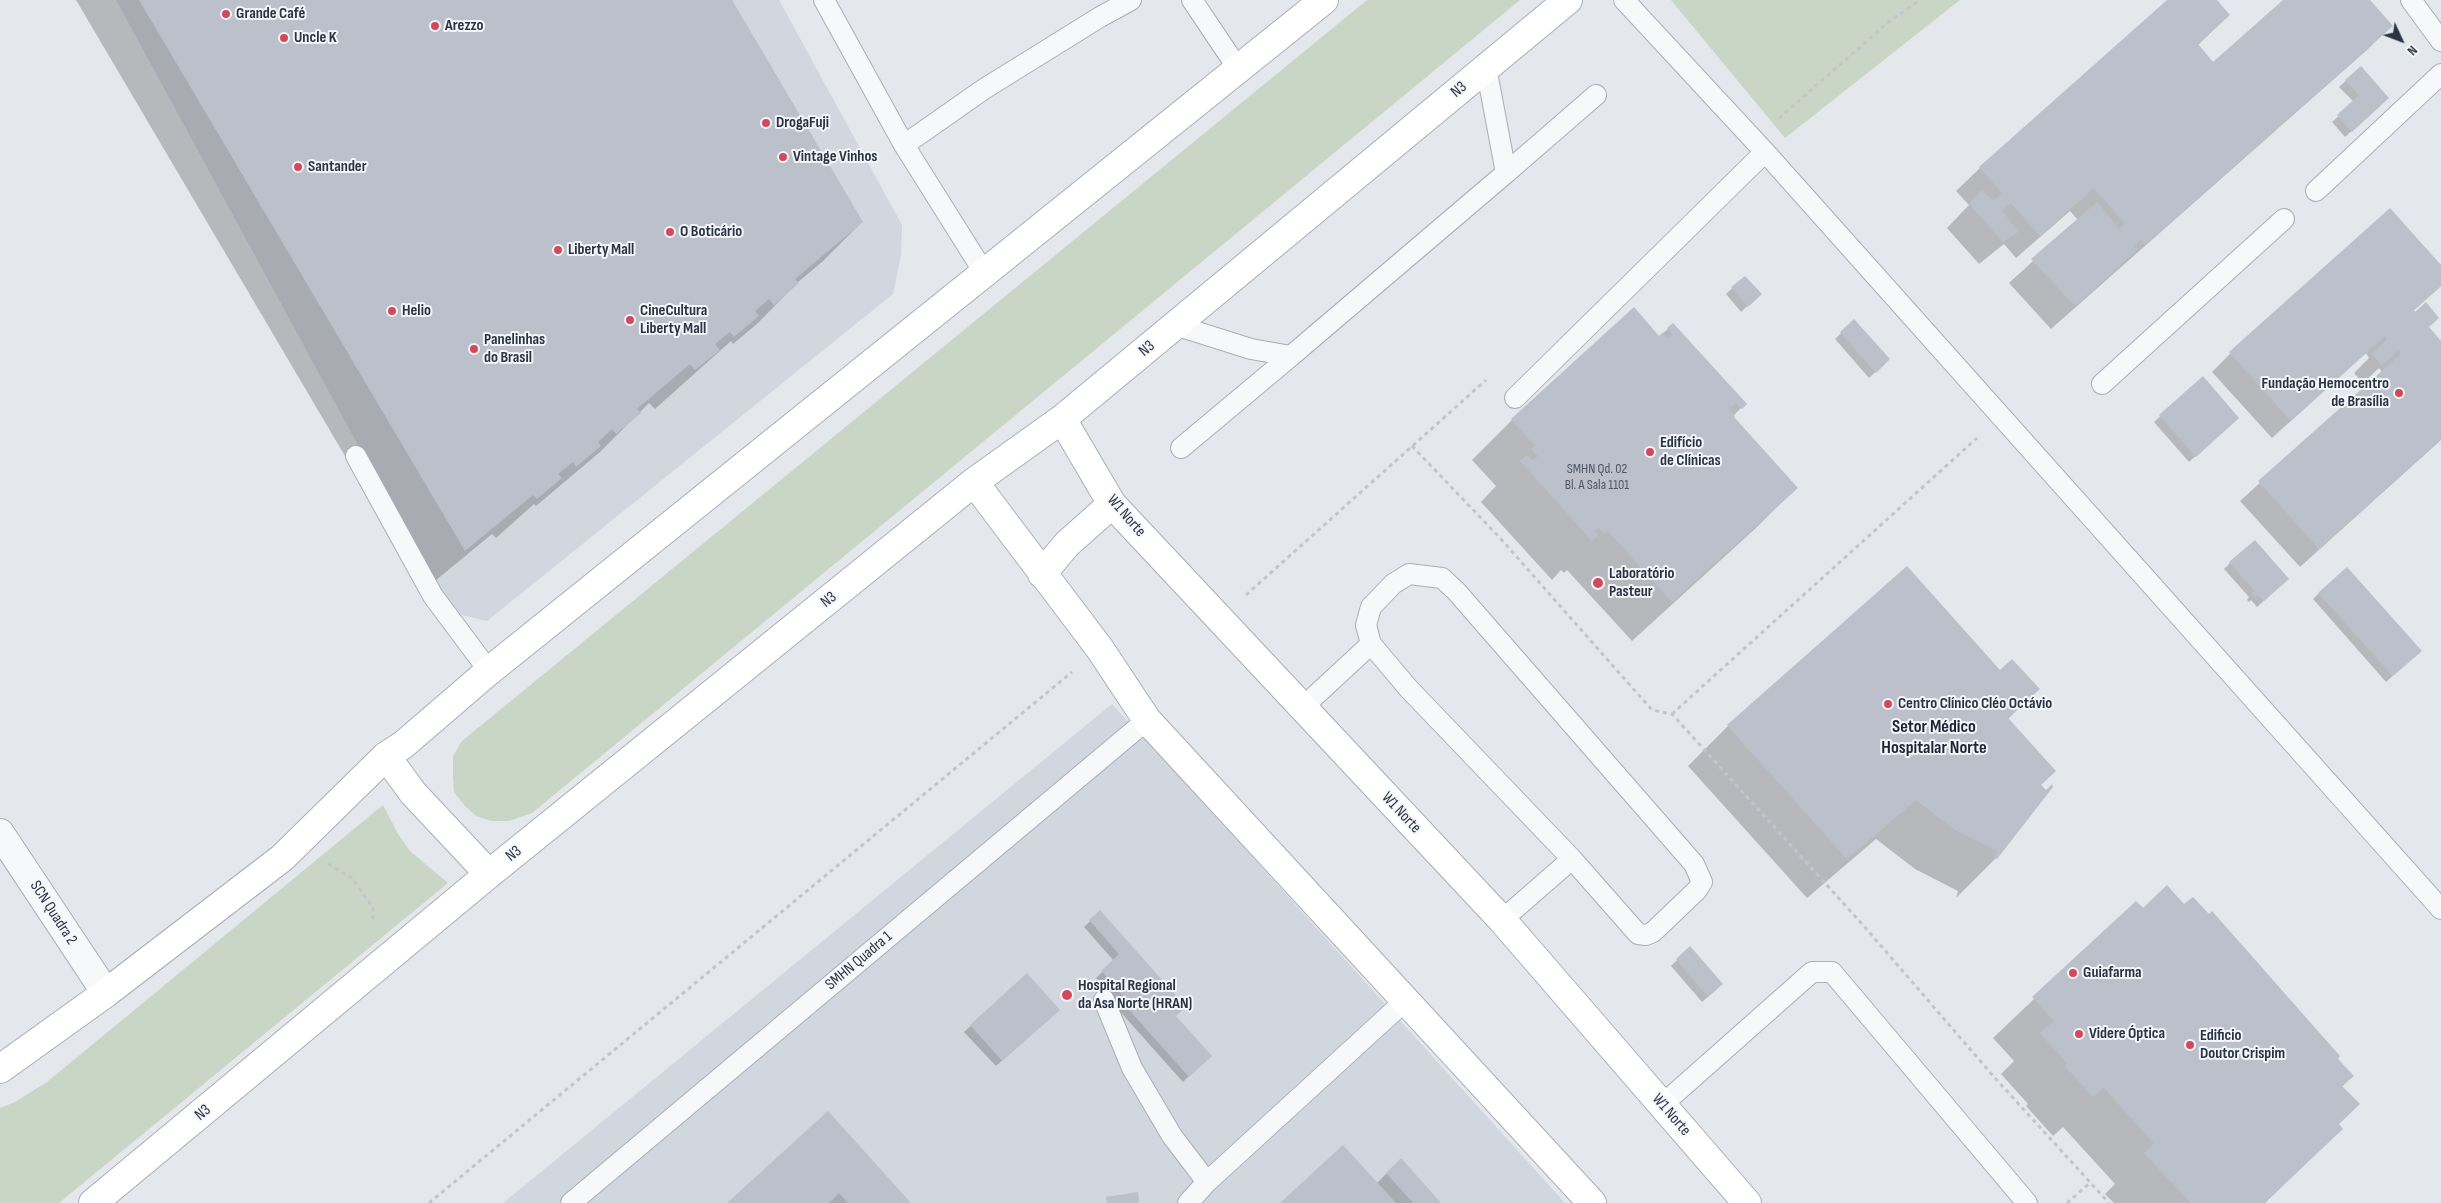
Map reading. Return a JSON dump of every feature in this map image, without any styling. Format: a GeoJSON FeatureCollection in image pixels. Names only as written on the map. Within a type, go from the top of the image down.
{"type":"FeatureCollection","features":[{"type":"Feature","properties":{"kind":"main road"},"geometry":{"type":"LineString","coordinates":[[0,1069],[106,993],[282,858],[386,756],[403,745],[488,671],[1324,0]]}},
{"type":"Feature","properties":{"kind":"main road","name":"N3"},"geometry":{"type":"LineString","coordinates":[[93,1203],[489,874],[974,482],[1062,420],[1568,0]]}},
{"type":"Feature","properties":{"kind":"main road","name":"W1 Norte"},"geometry":{"type":"LineString","coordinates":[[1062,420],[1112,504],[1502,920],[1747,1203]]}},
{"type":"Feature","properties":{"kind":"main road"},"geometry":{"type":"LineString","coordinates":[[974,482],[1100,649],[1147,720],[1592,1203]]}},
{"type":"Feature","properties":{"kind":"main road"},"geometry":{"type":"LineString","coordinates":[[1042,574],[1067,544],[1112,504]]}},
{"type":"Feature","properties":{"kind":"main road"},"geometry":{"type":"LineString","coordinates":[[386,756],[413,793],[489,874]]}},
{"type":"Feature","properties":{"kind":"street","name":"SCN Quadra 2"},"geometry":{"type":"LineString","coordinates":[[0,833],[106,993]]}},
{"type":"Feature","properties":{"kind":"lane"},"geometry":{"type":"LineString","coordinates":[[824,0],[904,145],[984,274]]}},
{"type":"Feature","properties":{"kind":"lane"},"geometry":{"type":"LineString","coordinates":[[904,145],[993,84],[1100,16],[1131,0]]}},
{"type":"Feature","properties":{"kind":"lane"},"geometry":{"type":"LineString","coordinates":[[1192,0],[1239,70]]}},
{"type":"Feature","properties":{"kind":"lane"},"geometry":{"type":"LineString","coordinates":[[1624,0],[1765,152],[2441,909]]}},
{"type":"Feature","properties":{"kind":"lane"},"geometry":{"type":"LineString","coordinates":[[2411,0],[2441,41]]}},
{"type":"Feature","properties":{"kind":"lane"},"geometry":{"type":"LineString","coordinates":[[1486,67],[1506,172]]}},
{"type":"Feature","properties":{"kind":"lane"},"geometry":{"type":"LineString","coordinates":[[2316,191],[2441,74]]}},
{"type":"Feature","properties":{"kind":"lane"},"geometry":{"type":"LineString","coordinates":[[1181,448],[1596,96]]}},
{"type":"Feature","properties":{"kind":"lane"},"geometry":{"type":"LineString","coordinates":[[1515,398],[1765,152]]}},
{"type":"Feature","properties":{"kind":"lane"},"geometry":{"type":"LineString","coordinates":[[2102,384],[2284,218]]}},
{"type":"Feature","properties":{"kind":"lane"},"geometry":{"type":"LineString","coordinates":[[1175,325],[1251,349],[1291,356]]}},
{"type":"Feature","properties":{"kind":"lane"},"geometry":{"type":"LineString","coordinates":[[356,456],[433,596],[488,671]]}},
{"type":"Feature","properties":{"kind":"lane"},"geometry":{"type":"LineString","coordinates":[[1409,574],[1442,578],[1456,590],[1694,864],[1702,882],[1698,890],[1653,932],[1646,936],[1638,934],[1572,859],[1409,688],[1371,644],[1366,625],[1371,607],[1393,584],[1409,574]]}},
{"type":"Feature","properties":{"kind":"lane"},"geometry":{"type":"LineString","coordinates":[[1303,707],[1371,644]]}},
{"type":"Feature","properties":{"kind":"lane","name":"SMHN Quadra 1"},"geometry":{"type":"LineString","coordinates":[[571,1203],[1147,720]]}},
{"type":"Feature","properties":{"kind":"lane"},"geometry":{"type":"LineString","coordinates":[[1502,920],[1572,859]]}},
{"type":"Feature","properties":{"kind":"lane"},"geometry":{"type":"LineString","coordinates":[[1662,1104],[1812,972],[1832,972],[2028,1203]]}},
{"type":"Feature","properties":{"kind":"lane"},"geometry":{"type":"LineString","coordinates":[[1104,1000],[1132,1068],[1172,1136],[1206,1182]]}},
{"type":"Feature","properties":{"kind":"lane"},"geometry":{"type":"LineString","coordinates":[[1188,1203],[1206,1182],[1406,1000]]}},
{"type":"Feature","properties":{"kind":"path"},"geometry":{"type":"LineString","coordinates":[[1672,714],[1978,437]]}},
{"type":"Feature","properties":{"kind":"path"},"geometry":{"type":"LineString","coordinates":[[1412,446],[1501,539],[1652,710],[1672,714],[1863,925],[1995,1078],[2109,1203]]}},
{"type":"Feature","properties":{"kind":"path"},"geometry":{"type":"LineString","coordinates":[[428,1203],[1100,649]]}},
{"type":"Feature","properties":{"kind":"path"},"geometry":{"type":"LineString","coordinates":[[282,858],[330,865],[352,878],[373,908],[373,924]]}},
{"type":"Feature","properties":{"kind":"path"},"geometry":{"type":"LineString","coordinates":[[2067,1203],[2091,1182]]}},
{"type":"Feature","properties":{"kind":"shaded area","name":"Liberty Mall"},"geometry":{"type":"Polygon","coordinates":[[[116,0],[779,0],[902,225],[901,255],[893,294],[487,621],[458,614],[428,574],[116,0]]]}},
{"type":"Feature","properties":{"kind":"shaded area","name":"Hospital Regional da Asa Norte (HRAN)"},"geometry":{"type":"Polygon","coordinates":[[[1112,704],[1565,1203],[503,1203],[1112,704]]]}},
{"type":"Feature","properties":{"kind":"green space"},"geometry":{"type":"Polygon","coordinates":[[[1367,0],[1520,0],[532,813],[509,821],[491,821],[476,816],[465,806],[454,792],[453,777],[453,756],[462,741],[1367,0]]]}},
{"type":"Feature","properties":{"kind":"green space"},"geometry":{"type":"Polygon","coordinates":[[[1671,0],[1960,0],[1785,138],[1671,0]]]}},
{"type":"Feature","properties":{"kind":"green space"},"geometry":{"type":"Polygon","coordinates":[[[383,805],[398,834],[410,851],[448,883],[59,1203],[0,1203],[0,1108],[15,1102],[47,1082],[383,805]]]}},
{"type":"Feature","properties":{"kind":"building","name":"Liberty Mall"},"geometry":{"type":"Polygon","coordinates":[[[139,0],[732,0],[863,222],[795,279],[799,283],[774,305],[769,299],[755,311],[759,316],[734,337],[730,332],[715,344],[720,350],[695,370],[690,364],[637,409],[641,413],[616,434],[612,429],[598,442],[601,446],[576,467],[573,462],[558,474],[562,478],[537,499],[533,495],[465,551],[139,0]]]}},
{"type":"Feature","properties":{"kind":"building"},"geometry":{"type":"Polygon","coordinates":[[[2167,0],[2217,0],[2230,15],[2198,44],[2213,62],[2283,0],[2370,0],[2393,26],[2145,245],[2141,240],[2134,246],[2138,249],[2075,306],[2031,259],[2097,202],[2119,229],[2125,224],[2094,188],[2040,236],[2011,203],[2002,210],[2018,232],[2003,242],[1969,204],[1982,190],[1993,201],[2002,193],[1979,167],[2167,0]]]}},
{"type":"Feature","properties":{"kind":"building"},"geometry":{"type":"Polygon","coordinates":[[[2361,66],[2389,98],[2352,132],[2337,115],[2359,95],[2345,80],[2361,66]]]}},
{"type":"Feature","properties":{"kind":"building","name":"Fundação Hemocentro de Brasília"},"geometry":{"type":"Polygon","coordinates":[[[2390,208],[2441,265],[2441,286],[2414,310],[2415,312],[2426,302],[2439,318],[2429,327],[2441,341],[2441,439],[2319,549],[2258,481],[2401,354],[2398,350],[2382,366],[2372,354],[2387,339],[2385,336],[2291,421],[2229,352],[2390,208]]]}},
{"type":"Feature","properties":{"kind":"building"},"geometry":{"type":"Polygon","coordinates":[[[1745,276],[1762,294],[1748,307],[1731,287],[1745,276]]]}},
{"type":"Feature","properties":{"kind":"building","name":"Edifício de Clínicas"},"geometry":{"type":"Polygon","coordinates":[[[1634,307],[1659,336],[1663,332],[1668,338],[1673,334],[1667,328],[1673,323],[1747,404],[1742,409],[1736,403],[1729,409],[1798,488],[1672,602],[1608,531],[1604,534],[1599,528],[1595,531],[1598,535],[1592,541],[1520,461],[1527,455],[1532,461],[1538,456],[1531,449],[1535,446],[1511,419],[1634,307]]]}},
{"type":"Feature","properties":{"kind":"building"},"geometry":{"type":"Polygon","coordinates":[[[1854,319],[1890,359],[1876,373],[1840,332],[1854,319]]]}},
{"type":"Feature","properties":{"kind":"building"},"geometry":{"type":"Polygon","coordinates":[[[2203,376],[2239,418],[2196,457],[2159,415],[2203,376]]]}},
{"type":"Feature","properties":{"kind":"building"},"geometry":{"type":"Polygon","coordinates":[[[2255,540],[2289,579],[2264,601],[2258,595],[2255,597],[2252,593],[2255,591],[2229,562],[2255,540]]]}},
{"type":"Feature","properties":{"kind":"building","name":"Centro Clínico Cléo Octávio"},"geometry":{"type":"Polygon","coordinates":[[[1907,566],[2000,670],[2012,659],[2040,689],[2008,718],[2056,771],[2041,785],[2046,790],[2052,784],[2053,787],[1997,859],[1994,857],[1998,851],[1955,830],[1916,800],[1847,859],[1727,725],[1907,566]]]}},
{"type":"Feature","properties":{"kind":"building"},"geometry":{"type":"Polygon","coordinates":[[[2347,567],[2422,651],[2393,676],[2318,593],[2347,567]]]}},
{"type":"Feature","properties":{"kind":"building","name":"Edificio Doutor Crispim"},"geometry":{"type":"Polygon","coordinates":[[[2167,885],[2184,904],[2193,897],[2209,914],[2212,911],[2340,1056],[2338,1059],[2354,1076],[2342,1086],[2360,1104],[2339,1124],[2343,1129],[2264,1203],[2191,1203],[2144,1153],[2154,1143],[2104,1088],[2093,1097],[2065,1066],[2067,1063],[2040,1033],[2054,1021],[2032,997],[2136,901],[2143,908],[2167,885]]]}},
{"type":"Feature","properties":{"kind":"building"},"geometry":{"type":"Polygon","coordinates":[[[1100,910],[1186,1007],[1176,1016],[1212,1056],[1189,1077],[1121,1001],[1124,997],[1101,971],[1119,954],[1089,920],[1100,910]]]}},
{"type":"Feature","properties":{"kind":"building"},"geometry":{"type":"Polygon","coordinates":[[[1690,946],[1723,984],[1708,997],[1676,959],[1690,946]]]}},
{"type":"Feature","properties":{"kind":"building"},"geometry":{"type":"Polygon","coordinates":[[[1027,973],[1060,1010],[1002,1061],[970,1025],[1027,973]]]}},
{"type":"Feature","properties":{"kind":"building"},"geometry":{"type":"Polygon","coordinates":[[[828,1111],[911,1203],[848,1203],[839,1193],[829,1203],[727,1203],[828,1111]]]}},
{"type":"Feature","properties":{"kind":"building"},"geometry":{"type":"Polygon","coordinates":[[[1343,1145],[1396,1203],[1280,1203],[1343,1145]]]}},
{"type":"Feature","properties":{"kind":"building"},"geometry":{"type":"Polygon","coordinates":[[[1401,1158],[1441,1203],[1413,1203],[1386,1173],[1401,1158]]]}},
{"type":"Feature","properties":{"kind":"building"},"geometry":{"type":"Polygon","coordinates":[[[1138,1192],[1139,1203],[1107,1203],[1106,1197],[1138,1192]]]}},
{"type":"Feature","properties":{"kind":"place","name":"Grande Café"},"geometry":{"type":"Point","coordinates":[226,14]}},
{"type":"Feature","properties":{"kind":"place","name":"Arezzo"},"geometry":{"type":"Point","coordinates":[435,26]}},
{"type":"Feature","properties":{"kind":"place","name":"Uncle K"},"geometry":{"type":"Point","coordinates":[284,38]}},
{"type":"Feature","properties":{"kind":"place","name":"DrogaFuji"},"geometry":{"type":"Point","coordinates":[766,123]}},
{"type":"Feature","properties":{"kind":"place","name":"Vintage Vinhos"},"geometry":{"type":"Point","coordinates":[783,157]}},
{"type":"Feature","properties":{"kind":"place","name":"Santander"},"geometry":{"type":"Point","coordinates":[298,167]}},
{"type":"Feature","properties":{"kind":"place","name":"O Boticário"},"geometry":{"type":"Point","coordinates":[670,232]}},
{"type":"Feature","properties":{"kind":"place","name":"Liberty Mall"},"geometry":{"type":"Point","coordinates":[558,250]}},
{"type":"Feature","properties":{"kind":"place","name":"Helio"},"geometry":{"type":"Point","coordinates":[392,311]}},
{"type":"Feature","properties":{"kind":"place","name":"CineCultura Liberty Mall"},"geometry":{"type":"Point","coordinates":[630,320]}},
{"type":"Feature","properties":{"kind":"place","name":"Panelinhas do Brasil"},"geometry":{"type":"Point","coordinates":[474,349]}},
{"type":"Feature","properties":{"kind":"place","name":"Fundação Hemocentro de Brasília"},"geometry":{"type":"Point","coordinates":[2399,393]}},
{"type":"Feature","properties":{"kind":"place","name":"Edifício de Clínicas"},"geometry":{"type":"Point","coordinates":[1650,452]}},
{"type":"Feature","properties":{"kind":"place","name":"Laboratório Pasteur"},"geometry":{"type":"Point","coordinates":[1598,583]}},
{"type":"Feature","properties":{"kind":"place","name":"Centro Clínico Cléo Octávio"},"geometry":{"type":"Point","coordinates":[1888,704]}},
{"type":"Feature","properties":{"kind":"place","name":"Guiafarma"},"geometry":{"type":"Point","coordinates":[2073,973]}},
{"type":"Feature","properties":{"kind":"place","name":"Hospital Regional da Asa Norte (HRAN)"},"geometry":{"type":"Point","coordinates":[1067,995]}},
{"type":"Feature","properties":{"kind":"place","name":"Videre Óptica"},"geometry":{"type":"Point","coordinates":[2079,1034]}},
{"type":"Feature","properties":{"kind":"place","name":"Edificio Doutor Crispim"},"geometry":{"type":"Point","coordinates":[2190,1045]}},
{"type":"Feature","properties":{"kind":"district","name":"Setor Médico Hospitalar Norte"},"geometry":{"type":"Point","coordinates":[1934,738]}}]}
